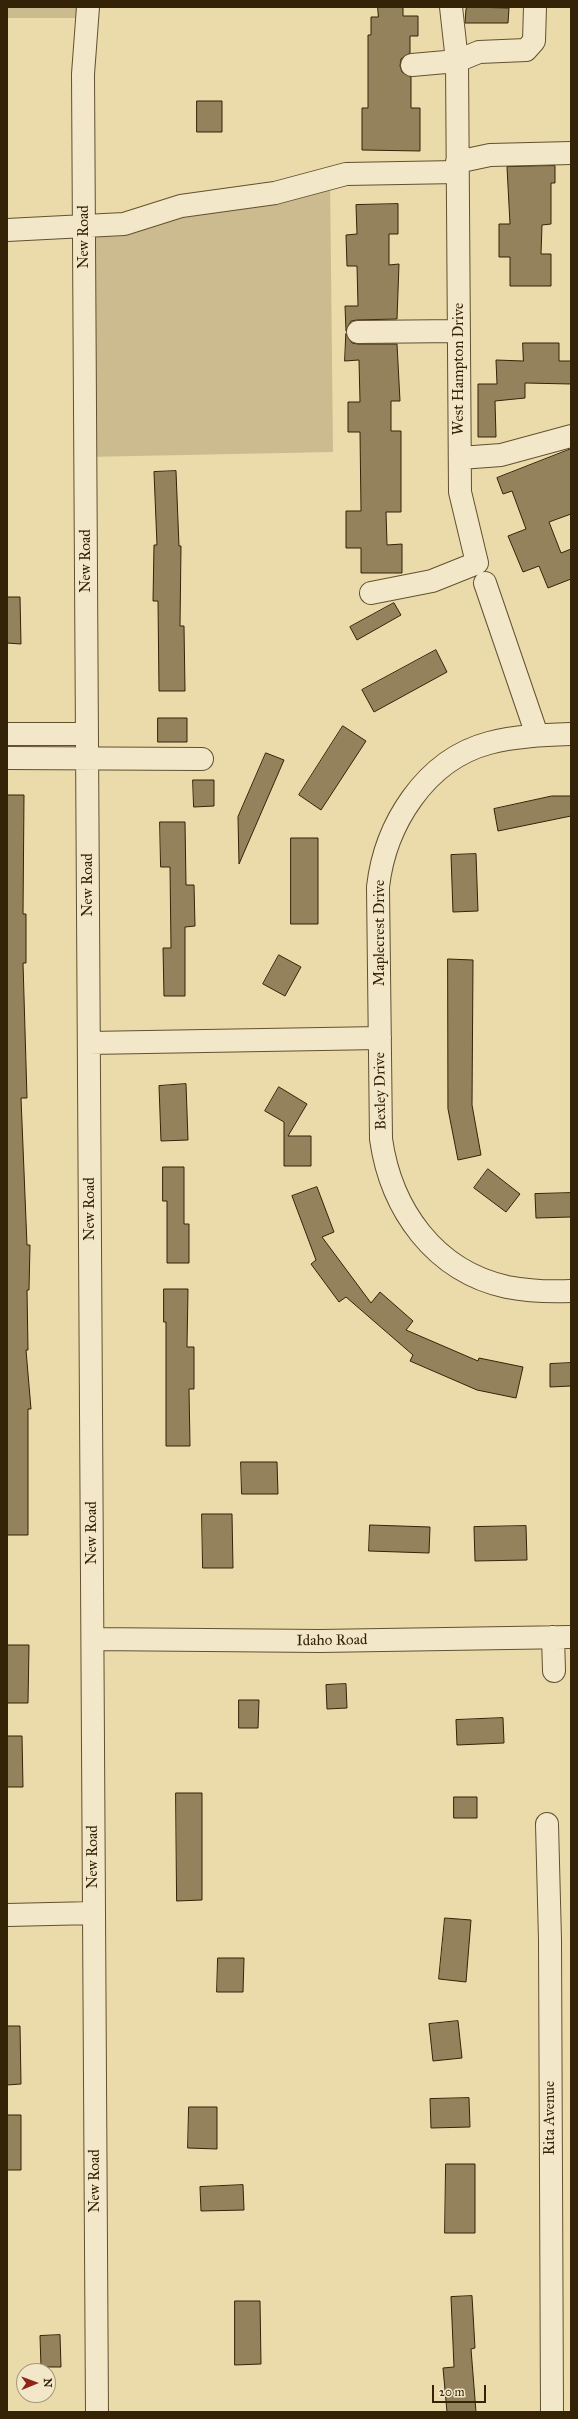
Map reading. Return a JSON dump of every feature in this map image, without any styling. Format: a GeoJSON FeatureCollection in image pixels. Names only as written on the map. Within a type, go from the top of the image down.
{"type":"FeatureCollection","features":[{"type":"Feature","properties":{"kind":"street","name":"New Road"},"geometry":{"type":"LineString","coordinates":[[88,7],[83,74],[97,2412]]}},
{"type":"Feature","properties":{"kind":"street","name":"West Hampton Drive"},"geometry":{"type":"LineString","coordinates":[[451,7],[457,61],[460,492],[481,573],[537,735]]}},
{"type":"Feature","properties":{"kind":"street"},"geometry":{"type":"LineString","coordinates":[[412,65],[457,61],[479,52],[526,50],[534,42],[534,7]]}},
{"type":"Feature","properties":{"kind":"street"},"geometry":{"type":"LineString","coordinates":[[7,230],[124,224],[181,206],[275,193],[346,174],[457,167],[490,155],[571,153]]}},
{"type":"Feature","properties":{"kind":"street"},"geometry":{"type":"LineString","coordinates":[[358,332],[459,331]]}},
{"type":"Feature","properties":{"kind":"street"},"geometry":{"type":"LineString","coordinates":[[460,458],[501,455],[571,436]]}},
{"type":"Feature","properties":{"kind":"street"},"geometry":{"type":"LineString","coordinates":[[371,593],[432,581],[459,572],[481,573]]}},
{"type":"Feature","properties":{"kind":"street"},"geometry":{"type":"LineString","coordinates":[[7,734],[87,734]]}},
{"type":"Feature","properties":{"kind":"street","name":"Maplecrest Drive"},"geometry":{"type":"LineString","coordinates":[[380,1038],[378,887],[383,855],[396,822],[422,786],[457,758],[489,743],[537,735],[571,734]]}},
{"type":"Feature","properties":{"kind":"street"},"geometry":{"type":"LineString","coordinates":[[7,758],[87,757],[202,759]]}},
{"type":"Feature","properties":{"kind":"street","name":"Bexley Drive"},"geometry":{"type":"LineString","coordinates":[[89,1043],[380,1038],[381,1138],[384,1160],[400,1204],[413,1225],[432,1247],[450,1261],[487,1281],[528,1290],[571,1291]]}},
{"type":"Feature","properties":{"kind":"street"},"geometry":{"type":"LineString","coordinates":[[554,1671],[562,1637]]}},
{"type":"Feature","properties":{"kind":"street","name":"Idaho Road"},"geometry":{"type":"LineString","coordinates":[[93,1639],[320,1641],[562,1637]]}},
{"type":"Feature","properties":{"kind":"street","name":"Rita Avenue"},"geometry":{"type":"LineString","coordinates":[[547,1824],[552,2412]]}},
{"type":"Feature","properties":{"kind":"street"},"geometry":{"type":"LineString","coordinates":[[7,1915],[94,1913]]}},
{"type":"Feature","properties":{"kind":"shaded area"},"geometry":{"type":"Polygon","coordinates":[[[7,7],[88,7],[87,18],[7,18],[7,7]]]}},
{"type":"Feature","properties":{"kind":"shaded area"},"geometry":{"type":"Polygon","coordinates":[[[330,178],[333,452],[85,457],[84,226],[330,178]]]}},
{"type":"Feature","properties":{"kind":"building"},"geometry":{"type":"Polygon","coordinates":[[[378,7],[403,7],[403,16],[418,16],[418,36],[410,36],[410,53],[401,59],[400,66],[402,72],[411,77],[411,108],[420,108],[420,151],[362,150],[362,108],[368,108],[368,35],[371,35],[371,17],[378,17],[378,7]]]}},
{"type":"Feature","properties":{"kind":"building"},"geometry":{"type":"Polygon","coordinates":[[[469,7],[509,8],[508,23],[465,23],[466,9],[469,7]]]}},
{"type":"Feature","properties":{"kind":"building"},"geometry":{"type":"Polygon","coordinates":[[[197,101],[222,101],[222,132],[197,132],[197,101]]]}},
{"type":"Feature","properties":{"kind":"building"},"geometry":{"type":"Polygon","coordinates":[[[555,166],[555,183],[551,183],[551,224],[542,225],[541,254],[551,254],[551,286],[510,286],[510,257],[499,257],[499,224],[510,224],[507,167],[555,166]]]}},
{"type":"Feature","properties":{"kind":"building"},"geometry":{"type":"Polygon","coordinates":[[[398,204],[398,234],[389,234],[389,265],[399,264],[397,319],[351,321],[346,331],[345,306],[358,306],[357,266],[347,266],[346,235],[357,234],[356,205],[398,204]]]}},
{"type":"Feature","properties":{"kind":"building"},"geometry":{"type":"Polygon","coordinates":[[[346,334],[352,343],[397,344],[400,401],[391,401],[391,431],[401,431],[401,512],[386,512],[387,545],[402,544],[402,573],[361,573],[361,548],[346,548],[346,511],[361,511],[360,432],[348,432],[348,402],[360,402],[359,360],[345,361],[346,334]]]}},
{"type":"Feature","properties":{"kind":"building"},"geometry":{"type":"Polygon","coordinates":[[[523,343],[559,343],[559,361],[571,361],[571,384],[525,383],[525,398],[495,401],[496,437],[478,437],[478,384],[497,384],[496,360],[523,361],[523,343]]]}},
{"type":"Feature","properties":{"kind":"building"},"geometry":{"type":"Polygon","coordinates":[[[571,449],[571,514],[549,522],[561,553],[571,549],[571,579],[548,588],[539,566],[523,572],[508,536],[526,529],[512,491],[503,494],[497,478],[571,449]]]}},
{"type":"Feature","properties":{"kind":"building"},"geometry":{"type":"Polygon","coordinates":[[[176,471],[179,546],[181,546],[180,626],[184,626],[185,691],[159,691],[158,601],[153,601],[154,545],[157,545],[154,472],[176,471]]]}},
{"type":"Feature","properties":{"kind":"building"},"geometry":{"type":"Polygon","coordinates":[[[7,597],[20,597],[21,644],[7,643],[7,597]]]}},
{"type":"Feature","properties":{"kind":"building"},"geometry":{"type":"Polygon","coordinates":[[[394,603],[401,615],[357,640],[350,627],[394,603]]]}},
{"type":"Feature","properties":{"kind":"building"},"geometry":{"type":"Polygon","coordinates":[[[436,650],[447,672],[374,712],[362,690],[436,650]]]}},
{"type":"Feature","properties":{"kind":"building"},"geometry":{"type":"Polygon","coordinates":[[[158,718],[187,718],[187,742],[158,742],[158,718]]]}},
{"type":"Feature","properties":{"kind":"building"},"geometry":{"type":"Polygon","coordinates":[[[343,726],[366,741],[321,810],[299,795],[343,726]]]}},
{"type":"Feature","properties":{"kind":"building"},"geometry":{"type":"Polygon","coordinates":[[[266,753],[284,760],[239,864],[238,817],[266,753]]]}},
{"type":"Feature","properties":{"kind":"building"},"geometry":{"type":"Polygon","coordinates":[[[193,780],[214,780],[214,806],[194,807],[193,780]]]}},
{"type":"Feature","properties":{"kind":"building"},"geometry":{"type":"Polygon","coordinates":[[[7,795],[24,795],[23,914],[26,914],[26,963],[23,963],[27,1098],[21,1098],[27,1245],[30,1245],[29,1290],[27,1290],[28,1350],[26,1350],[31,1409],[28,1409],[28,1535],[7,1535],[7,795]]]}},
{"type":"Feature","properties":{"kind":"building"},"geometry":{"type":"Polygon","coordinates":[[[552,796],[571,796],[571,816],[498,831],[494,809],[552,796]]]}},
{"type":"Feature","properties":{"kind":"building"},"geometry":{"type":"Polygon","coordinates":[[[160,822],[185,822],[186,885],[194,885],[195,926],[185,927],[185,996],[164,996],[163,948],[171,948],[170,867],[161,867],[160,822]]]}},
{"type":"Feature","properties":{"kind":"building"},"geometry":{"type":"Polygon","coordinates":[[[291,838],[318,838],[318,924],[291,924],[291,838]]]}},
{"type":"Feature","properties":{"kind":"building"},"geometry":{"type":"Polygon","coordinates":[[[476,854],[478,911],[453,912],[451,855],[476,854]]]}},
{"type":"Feature","properties":{"kind":"building"},"geometry":{"type":"Polygon","coordinates":[[[279,955],[301,967],[285,996],[263,984],[279,955]]]}},
{"type":"Feature","properties":{"kind":"building"},"geometry":{"type":"Polygon","coordinates":[[[448,959],[473,960],[472,1105],[481,1155],[458,1160],[448,1109],[448,959]]]}},
{"type":"Feature","properties":{"kind":"building"},"geometry":{"type":"Polygon","coordinates":[[[186,1084],[188,1140],[161,1141],[159,1086],[186,1084]]]}},
{"type":"Feature","properties":{"kind":"building"},"geometry":{"type":"Polygon","coordinates":[[[279,1087],[307,1104],[288,1136],[311,1136],[311,1166],[284,1166],[284,1122],[265,1111],[279,1087]]]}},
{"type":"Feature","properties":{"kind":"building"},"geometry":{"type":"Polygon","coordinates":[[[163,1167],[184,1167],[184,1224],[189,1224],[189,1263],[167,1263],[167,1201],[163,1201],[163,1167]]]}},
{"type":"Feature","properties":{"kind":"building"},"geometry":{"type":"Polygon","coordinates":[[[488,1169],[520,1194],[506,1212],[474,1188],[488,1169]]]}},
{"type":"Feature","properties":{"kind":"building"},"geometry":{"type":"Polygon","coordinates":[[[317,1187],[334,1232],[322,1237],[371,1303],[380,1292],[413,1321],[406,1330],[478,1361],[479,1358],[523,1367],[516,1398],[477,1390],[410,1361],[413,1355],[346,1297],[339,1302],[311,1264],[316,1260],[292,1196],[317,1187]]]}},
{"type":"Feature","properties":{"kind":"building"},"geometry":{"type":"Polygon","coordinates":[[[571,1193],[571,1217],[536,1218],[535,1194],[571,1193]]]}},
{"type":"Feature","properties":{"kind":"building"},"geometry":{"type":"Polygon","coordinates":[[[164,1289],[188,1289],[187,1347],[194,1347],[194,1389],[189,1389],[190,1446],[166,1446],[166,1322],[164,1322],[164,1289]]]}},
{"type":"Feature","properties":{"kind":"building"},"geometry":{"type":"Polygon","coordinates":[[[571,1363],[571,1386],[550,1387],[550,1364],[571,1363]]]}},
{"type":"Feature","properties":{"kind":"building"},"geometry":{"type":"Polygon","coordinates":[[[241,1462],[277,1462],[278,1494],[242,1494],[241,1462]]]}},
{"type":"Feature","properties":{"kind":"building"},"geometry":{"type":"Polygon","coordinates":[[[202,1514],[232,1514],[233,1568],[203,1568],[202,1514]]]}},
{"type":"Feature","properties":{"kind":"building"},"geometry":{"type":"Polygon","coordinates":[[[370,1525],[430,1527],[429,1553],[369,1551],[370,1525]]]}},
{"type":"Feature","properties":{"kind":"building"},"geometry":{"type":"Polygon","coordinates":[[[526,1526],[527,1560],[475,1561],[474,1527],[526,1526]]]}},
{"type":"Feature","properties":{"kind":"building"},"geometry":{"type":"Polygon","coordinates":[[[7,1645],[29,1645],[28,1703],[7,1703],[7,1645]]]}},
{"type":"Feature","properties":{"kind":"building"},"geometry":{"type":"Polygon","coordinates":[[[346,1684],[347,1708],[327,1709],[326,1685],[346,1684]]]}},
{"type":"Feature","properties":{"kind":"building"},"geometry":{"type":"Polygon","coordinates":[[[239,1700],[259,1700],[258,1728],[239,1728],[239,1700]]]}},
{"type":"Feature","properties":{"kind":"building"},"geometry":{"type":"Polygon","coordinates":[[[503,1718],[504,1743],[457,1745],[456,1720],[503,1718]]]}},
{"type":"Feature","properties":{"kind":"building"},"geometry":{"type":"Polygon","coordinates":[[[7,1736],[22,1736],[23,1787],[7,1787],[7,1736]]]}},
{"type":"Feature","properties":{"kind":"building"},"geometry":{"type":"Polygon","coordinates":[[[176,1793],[202,1793],[202,1900],[177,1901],[176,1793]]]}},
{"type":"Feature","properties":{"kind":"building"},"geometry":{"type":"Polygon","coordinates":[[[454,1797],[477,1797],[477,1818],[454,1818],[454,1797]]]}},
{"type":"Feature","properties":{"kind":"building"},"geometry":{"type":"Polygon","coordinates":[[[445,1918],[471,1920],[466,1982],[439,1979],[445,1918]]]}},
{"type":"Feature","properties":{"kind":"building"},"geometry":{"type":"Polygon","coordinates":[[[218,1958],[244,1958],[243,1992],[217,1992],[218,1958]]]}},
{"type":"Feature","properties":{"kind":"building"},"geometry":{"type":"Polygon","coordinates":[[[458,2021],[462,2058],[433,2061],[429,2024],[458,2021]]]}},
{"type":"Feature","properties":{"kind":"building"},"geometry":{"type":"Polygon","coordinates":[[[7,2026],[20,2026],[21,2084],[7,2085],[7,2026]]]}},
{"type":"Feature","properties":{"kind":"building"},"geometry":{"type":"Polygon","coordinates":[[[469,2098],[470,2127],[431,2128],[430,2099],[469,2098]]]}},
{"type":"Feature","properties":{"kind":"building"},"geometry":{"type":"Polygon","coordinates":[[[189,2107],[217,2107],[217,2149],[188,2148],[189,2107]]]}},
{"type":"Feature","properties":{"kind":"building"},"geometry":{"type":"Polygon","coordinates":[[[7,2115],[21,2115],[21,2170],[7,2170],[7,2115]]]}},
{"type":"Feature","properties":{"kind":"building"},"geometry":{"type":"Polygon","coordinates":[[[446,2164],[475,2164],[475,2233],[445,2233],[446,2164]]]}},
{"type":"Feature","properties":{"kind":"building"},"geometry":{"type":"Polygon","coordinates":[[[243,2185],[244,2210],[201,2211],[200,2187],[243,2185]]]}},
{"type":"Feature","properties":{"kind":"building"},"geometry":{"type":"Polygon","coordinates":[[[472,2296],[475,2348],[471,2349],[476,2412],[447,2412],[443,2368],[454,2367],[451,2297],[472,2296]]]}},
{"type":"Feature","properties":{"kind":"building"},"geometry":{"type":"Polygon","coordinates":[[[235,2301],[260,2301],[261,2364],[235,2365],[235,2301]]]}},
{"type":"Feature","properties":{"kind":"building"},"geometry":{"type":"Polygon","coordinates":[[[60,2335],[61,2367],[56,2367],[56,2363],[41,2363],[40,2336],[60,2335]]]}}]}
